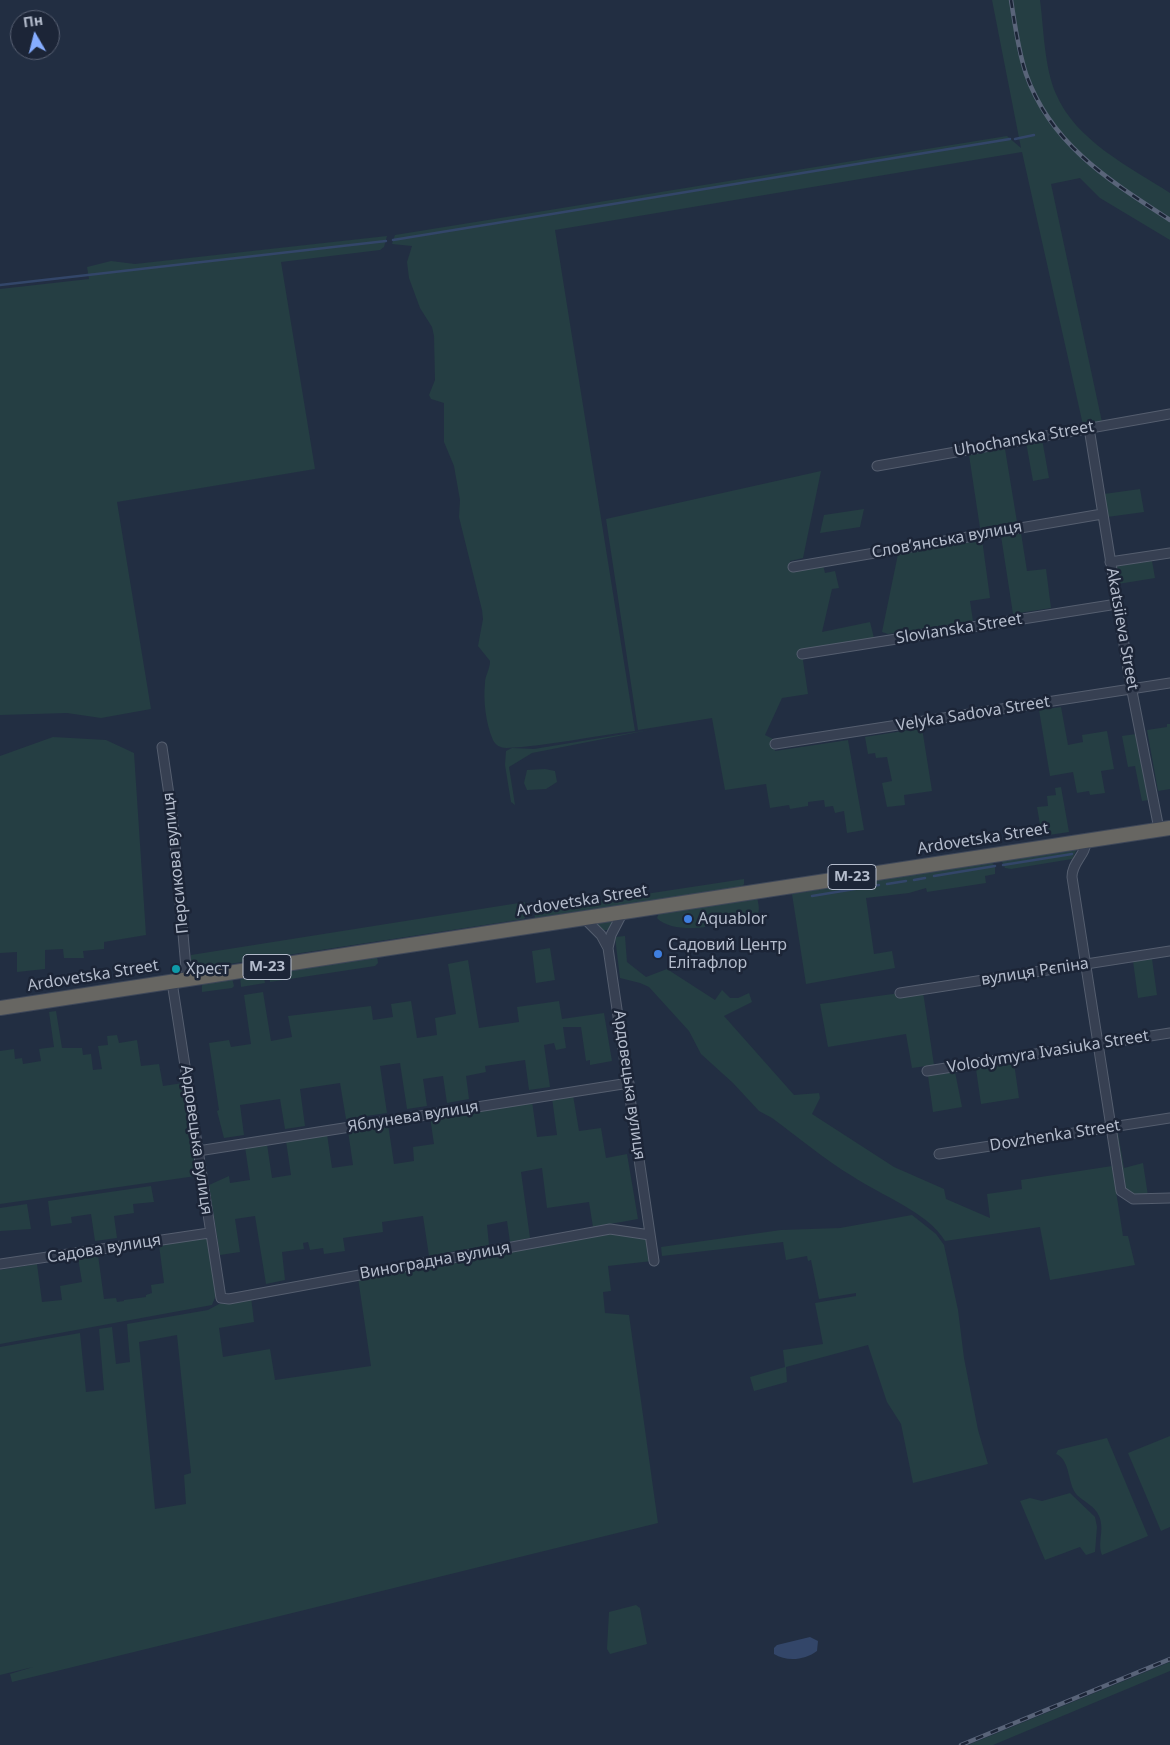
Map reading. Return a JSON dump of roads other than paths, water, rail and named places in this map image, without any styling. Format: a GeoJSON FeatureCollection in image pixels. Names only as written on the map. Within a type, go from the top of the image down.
{"type":"FeatureCollection","features":[{"type":"Feature","properties":{"kind":"highway","name":"Ardovetska Street"},"geometry":{"type":"LineString","coordinates":[[0,1008],[1165,828]]}},
{"type":"Feature","properties":{"kind":"street","name":"Uhochanska Street"},"geometry":{"type":"LineString","coordinates":[[877,466],[1170,414]]}},
{"type":"Feature","properties":{"kind":"street","name":"Akatsiieva Street"},"geometry":{"type":"LineString","coordinates":[[1089,428],[1117,604],[1133,689],[1165,828]]}},
{"type":"Feature","properties":{"kind":"street","name":"Словʼянська вулиця"},"geometry":{"type":"LineString","coordinates":[[792,567],[1102,514]]}},
{"type":"Feature","properties":{"kind":"street"},"geometry":{"type":"LineString","coordinates":[[1110,562],[1170,553]]}},
{"type":"Feature","properties":{"kind":"street","name":"Slovianska Street"},"geometry":{"type":"LineString","coordinates":[[802,654],[1117,604]]}},
{"type":"Feature","properties":{"kind":"street","name":"Velyka Sadova Street"},"geometry":{"type":"LineString","coordinates":[[775,744],[1170,683]]}},
{"type":"Feature","properties":{"kind":"street","name":"Персикова вулиця"},"geometry":{"type":"LineString","coordinates":[[162,747],[173,822],[187,979]]}},
{"type":"Feature","properties":{"kind":"street"},"geometry":{"type":"LineString","coordinates":[[1086,840],[1085,848],[1075,863],[1072,872],[1121,1191],[1133,1200],[1170,1198]]}},
{"type":"Feature","properties":{"kind":"street"},"geometry":{"type":"LineString","coordinates":[[608,948],[611,935],[623,912]]}},
{"type":"Feature","properties":{"kind":"street","name":"Ардовецька вулиця"},"geometry":{"type":"LineString","coordinates":[[584,918],[601,935],[608,948],[654,1261]]}},
{"type":"Feature","properties":{"kind":"street","name":"вулиця Рєпіна"},"geometry":{"type":"LineString","coordinates":[[900,993],[1170,952]]}},
{"type":"Feature","properties":{"kind":"street","name":"Ардовецька вулиця"},"geometry":{"type":"LineString","coordinates":[[172,982],[220,1298]]}},
{"type":"Feature","properties":{"kind":"street","name":"Volodymyra Ivasiuka Street"},"geometry":{"type":"LineString","coordinates":[[927,1070],[1170,1033]]}},
{"type":"Feature","properties":{"kind":"street","name":"Яблунева вулиця"},"geometry":{"type":"LineString","coordinates":[[198,1151],[627,1083]]}},
{"type":"Feature","properties":{"kind":"street","name":"Dovzhenka Street"},"geometry":{"type":"LineString","coordinates":[[939,1154],[1170,1118]]}},
{"type":"Feature","properties":{"kind":"street","name":"Виноградна вулиця"},"geometry":{"type":"LineString","coordinates":[[220,1298],[229,1299],[610,1229],[650,1234]]}},
{"type":"Feature","properties":{"kind":"street","name":"Садова вулиця"},"geometry":{"type":"LineString","coordinates":[[0,1264],[209,1233]]}},
{"type":"Feature","properties":{"kind":"water"},"geometry":{"type":"Polygon","coordinates":[[[810,1637],[818,1641],[817,1651],[812,1654],[802,1658],[790,1659],[774,1654],[774,1648],[777,1645],[810,1637]]]}},
{"type":"Feature","properties":{"kind":"waterway"},"geometry":{"type":"LineString","coordinates":[[1015,139],[1034,135]]}},
{"type":"Feature","properties":{"kind":"waterway"},"geometry":{"type":"LineString","coordinates":[[393,240],[1010,139]]}},
{"type":"Feature","properties":{"kind":"waterway"},"geometry":{"type":"LineString","coordinates":[[0,285],[386,241]]}},
{"type":"Feature","properties":{"kind":"waterway"},"geometry":{"type":"LineString","coordinates":[[1003,865],[1072,854]]}},
{"type":"Feature","properties":{"kind":"waterway"},"geometry":{"type":"LineString","coordinates":[[934,876],[995,866]]}},
{"type":"Feature","properties":{"kind":"waterway"},"geometry":{"type":"LineString","coordinates":[[914,880],[925,878]]}},
{"type":"Feature","properties":{"kind":"waterway"},"geometry":{"type":"LineString","coordinates":[[887,884],[906,881]]}},
{"type":"Feature","properties":{"kind":"waterway"},"geometry":{"type":"LineString","coordinates":[[812,896],[879,885]]}},
{"type":"Feature","properties":{"kind":"railway"},"geometry":{"type":"LineString","coordinates":[[1011,0],[1023,65],[1037,99],[1051,121],[1085,159],[1126,191],[1170,220]]}},
{"type":"Feature","properties":{"kind":"railway"},"geometry":{"type":"LineString","coordinates":[[961,1745],[1170,1659]]}},
{"type":"Feature","properties":{"kind":"place","name":"Aquablor"},"geometry":{"type":"Point","coordinates":[688,919]}},
{"type":"Feature","properties":{"kind":"place","name":"Садовий Центр Елітафлор"},"geometry":{"type":"Point","coordinates":[658,954]}},
{"type":"Feature","properties":{"kind":"place","name":"Хрест"},"geometry":{"type":"Point","coordinates":[176,969]}}]}
